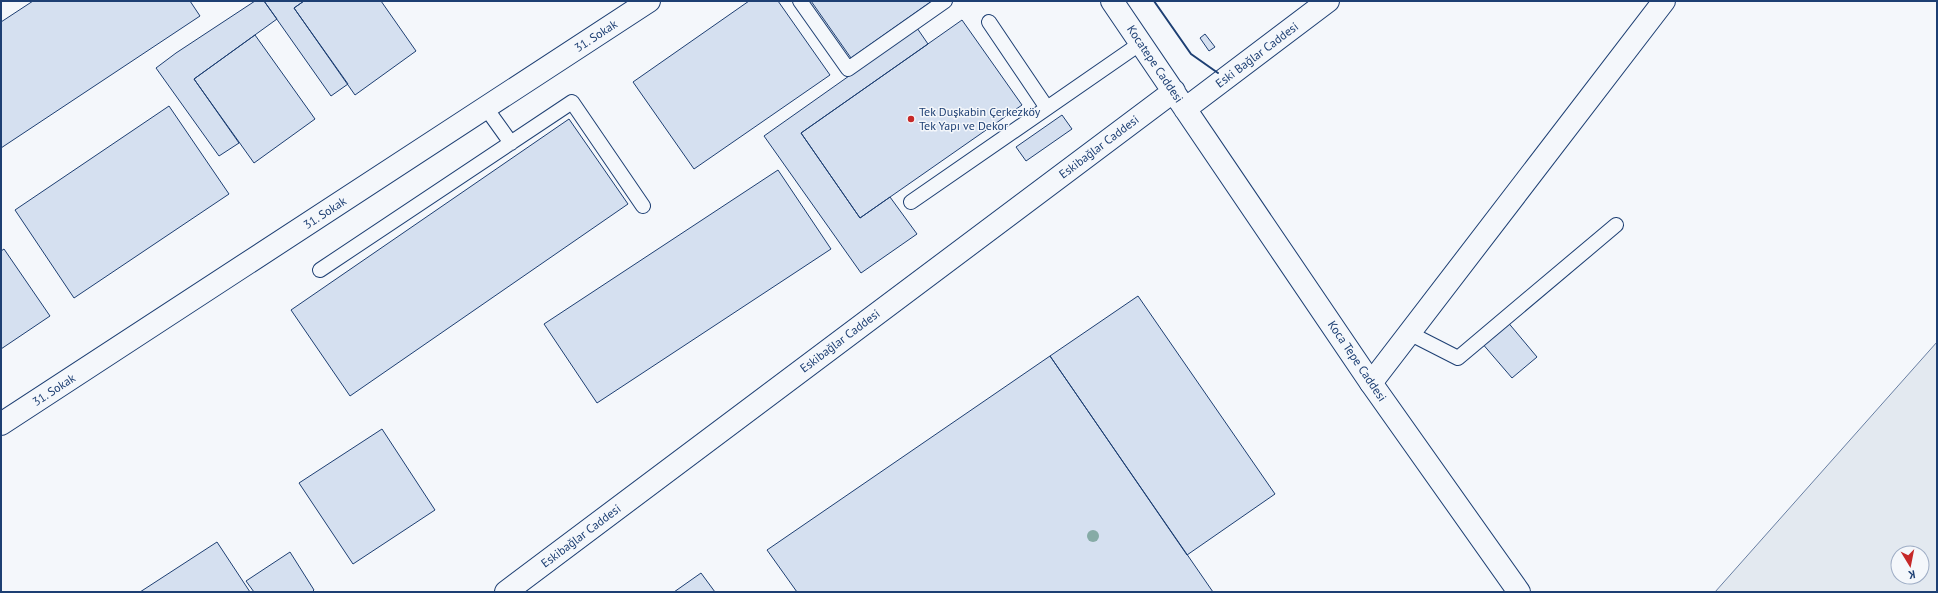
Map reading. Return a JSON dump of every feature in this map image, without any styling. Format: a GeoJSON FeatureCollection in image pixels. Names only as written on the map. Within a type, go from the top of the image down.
{"type":"FeatureCollection","features":[{"type":"Feature","properties":{"kind":"street","name":"31. Sokak"},"geometry":{"type":"LineString","coordinates":[[1,424],[649,1]]}},
{"type":"Feature","properties":{"kind":"street","name":"Kocatepe Caddesi"},"geometry":{"type":"LineString","coordinates":[[1112,1],[1199,127]]}},
{"type":"Feature","properties":{"kind":"street","name":"Eski Bağlar Caddesi"},"geometry":{"type":"LineString","coordinates":[[1180,100],[1328,1]]}},
{"type":"Feature","properties":{"kind":"street"},"geometry":{"type":"LineString","coordinates":[[1371,383],[1664,1]]}},
{"type":"Feature","properties":{"kind":"street","name":"Eskibağlar Caddesi"},"geometry":{"type":"LineString","coordinates":[[506,592],[1180,100]]}},
{"type":"Feature","properties":{"kind":"street","name":"Koca Tepe Caddesi"},"geometry":{"type":"LineString","coordinates":[[1199,127],[1371,383],[1518,592]]}},
{"type":"Feature","properties":{"kind":"lane"},"geometry":{"type":"LineString","coordinates":[[800,1],[848,69],[945,1]]}},
{"type":"Feature","properties":{"kind":"lane"},"geometry":{"type":"LineString","coordinates":[[989,22],[1047,108]]}},
{"type":"Feature","properties":{"kind":"lane"},"geometry":{"type":"LineString","coordinates":[[911,202],[1141,43]]}},
{"type":"Feature","properties":{"kind":"lane"},"geometry":{"type":"LineString","coordinates":[[320,270],[572,102],[643,206]]}},
{"type":"Feature","properties":{"kind":"lane"},"geometry":{"type":"LineString","coordinates":[[486,108],[511,143]]}},
{"type":"Feature","properties":{"kind":"lane"},"geometry":{"type":"LineString","coordinates":[[1409,333],[1458,358],[1616,225]]}},
{"type":"Feature","properties":{"kind":"shaded area"},"geometry":{"type":"Polygon","coordinates":[[[1937,342],[1937,592],[1715,592],[1937,342]]]}},
{"type":"Feature","properties":{"kind":"building"},"geometry":{"type":"Polygon","coordinates":[[[33,1],[190,1],[200,16],[1,148],[1,22],[33,1]]]}},
{"type":"Feature","properties":{"kind":"building"},"geometry":{"type":"Polygon","coordinates":[[[255,1],[264,1],[277,19],[194,79],[239,143],[219,156],[156,68],[176,53],[255,1]]]}},
{"type":"Feature","properties":{"kind":"building"},"geometry":{"type":"Polygon","coordinates":[[[264,1],[304,1],[294,8],[348,84],[331,96],[264,1]]]}},
{"type":"Feature","properties":{"kind":"building"},"geometry":{"type":"Polygon","coordinates":[[[304,1],[381,1],[416,51],[355,95],[294,8],[304,1]]]}},
{"type":"Feature","properties":{"kind":"building"},"geometry":{"type":"Polygon","coordinates":[[[749,1],[778,1],[830,75],[694,169],[633,82],[749,1]]]}},
{"type":"Feature","properties":{"kind":"building"},"geometry":{"type":"Polygon","coordinates":[[[811,1],[932,1],[851,58],[811,1]]]}},
{"type":"Feature","properties":{"kind":"building","name":"Tek Duşkabin Çerkezköy Tek Yapı ve Dekor"},"geometry":{"type":"Polygon","coordinates":[[[962,20],[1022,105],[860,218],[801,133],[962,20]]]}},
{"type":"Feature","properties":{"kind":"building"},"geometry":{"type":"Polygon","coordinates":[[[917,28],[928,44],[801,133],[860,218],[890,197],[917,234],[861,273],[764,136],[917,28]]]}},
{"type":"Feature","properties":{"kind":"building"},"geometry":{"type":"Polygon","coordinates":[[[1205,34],[1215,47],[1209,51],[1200,38],[1205,34]]]}},
{"type":"Feature","properties":{"kind":"building"},"geometry":{"type":"Polygon","coordinates":[[[255,35],[315,119],[254,163],[194,79],[255,35]]]}},
{"type":"Feature","properties":{"kind":"building"},"geometry":{"type":"Polygon","coordinates":[[[169,106],[229,194],[74,298],[15,210],[169,106]]]}},
{"type":"Feature","properties":{"kind":"building"},"geometry":{"type":"Polygon","coordinates":[[[1062,115],[1072,129],[1026,161],[1016,147],[1062,115]]]}},
{"type":"Feature","properties":{"kind":"building"},"geometry":{"type":"Polygon","coordinates":[[[569,119],[628,204],[350,396],[291,310],[569,119]]]}},
{"type":"Feature","properties":{"kind":"building"},"geometry":{"type":"Polygon","coordinates":[[[778,170],[831,249],[597,403],[544,324],[778,170]]]}},
{"type":"Feature","properties":{"kind":"building"},"geometry":{"type":"Polygon","coordinates":[[[4,249],[50,316],[1,349],[1,251],[4,249]]]}},
{"type":"Feature","properties":{"kind":"building"},"geometry":{"type":"Polygon","coordinates":[[[1138,296],[1275,494],[1187,555],[1050,356],[1138,296]]]}},
{"type":"Feature","properties":{"kind":"building"},"geometry":{"type":"Polygon","coordinates":[[[1506,320],[1537,357],[1512,378],[1481,342],[1506,320]]]}},
{"type":"Feature","properties":{"kind":"building"},"geometry":{"type":"Polygon","coordinates":[[[1050,356],[1213,592],[797,592],[767,550],[1050,356]]]}},
{"type":"Feature","properties":{"kind":"building"},"geometry":{"type":"Polygon","coordinates":[[[382,429],[435,510],[353,564],[299,483],[382,429]]]}},
{"type":"Feature","properties":{"kind":"building"},"geometry":{"type":"Polygon","coordinates":[[[217,542],[250,592],[140,592],[217,542]]]}},
{"type":"Feature","properties":{"kind":"building"},"geometry":{"type":"Polygon","coordinates":[[[290,552],[314,590],[312,592],[254,592],[246,581],[290,552]]]}},
{"type":"Feature","properties":{"kind":"building"},"geometry":{"type":"Polygon","coordinates":[[[701,573],[715,592],[674,592],[701,573]]]}},
{"type":"Feature","properties":{"kind":"wall"},"geometry":{"type":"LineString","coordinates":[[1154,1],[1191,54],[1218,73]]}},
{"type":"Feature","properties":{"kind":"place","name":"Tek Duşkabin Çerkezköy Tek Yapı ve Dekor"},"geometry":{"type":"Point","coordinates":[911,119]}}]}
